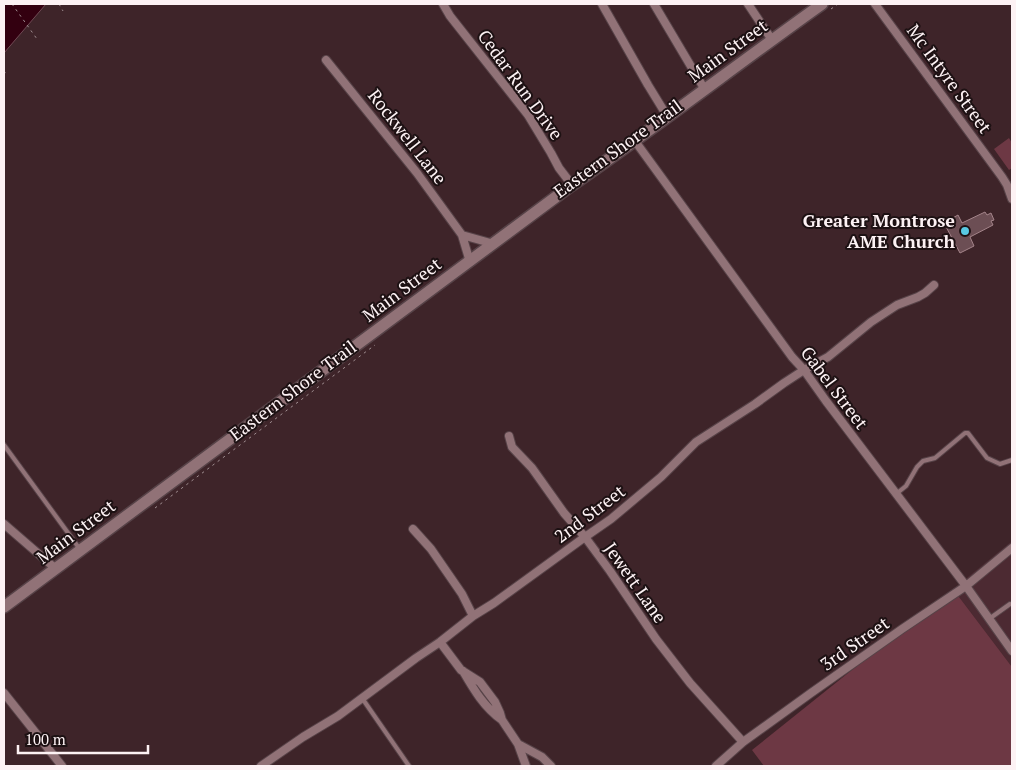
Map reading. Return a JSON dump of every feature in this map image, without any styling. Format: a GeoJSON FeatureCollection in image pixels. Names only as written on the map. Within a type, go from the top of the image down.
{"type":"FeatureCollection","features":[{"type":"Feature","properties":{"kind":"main road","name":"Main Street"},"geometry":{"type":"LineString","coordinates":[[4,606],[572,185],[772,40],[826,6]]}},
{"type":"Feature","properties":{"kind":"street","name":"Cedar Run Drive"},"geometry":{"type":"LineString","coordinates":[[443,4],[450,16],[528,115],[559,168],[572,185]]}},
{"type":"Feature","properties":{"kind":"street"},"geometry":{"type":"LineString","coordinates":[[602,4],[648,86],[668,116]]}},
{"type":"Feature","properties":{"kind":"street"},"geometry":{"type":"LineString","coordinates":[[654,4],[705,90]]}},
{"type":"Feature","properties":{"kind":"street"},"geometry":{"type":"LineString","coordinates":[[748,4],[772,40]]}},
{"type":"Feature","properties":{"kind":"street","name":"Mc Intyre Street"},"geometry":{"type":"LineString","coordinates":[[875,4],[1002,177],[1012,199]]}},
{"type":"Feature","properties":{"kind":"street","name":"Rockwell Lane"},"geometry":{"type":"LineString","coordinates":[[326,60],[411,166],[462,235],[470,262]]}},
{"type":"Feature","properties":{"kind":"street","name":"Gabel Street"},"geometry":{"type":"LineString","coordinates":[[635,141],[792,357],[804,370],[1011,646]]}},
{"type":"Feature","properties":{"kind":"street"},"geometry":{"type":"LineString","coordinates":[[462,235],[494,244]]}},
{"type":"Feature","properties":{"kind":"street","name":"2nd Street"},"geometry":{"type":"LineString","coordinates":[[261,766],[338,716],[473,616],[611,519],[661,477],[696,442],[804,370],[828,357],[871,322],[897,305],[926,293],[934,285]]}},
{"type":"Feature","properties":{"kind":"street","name":"Jewett Lane"},"geometry":{"type":"LineString","coordinates":[[509,436],[512,447],[532,468],[564,513],[585,537],[656,639],[690,683],[744,742]]}},
{"type":"Feature","properties":{"kind":"street"},"geometry":{"type":"LineString","coordinates":[[4,524],[56,568]]}},
{"type":"Feature","properties":{"kind":"street"},"geometry":{"type":"LineString","coordinates":[[413,528],[431,549],[462,594],[473,616]]}},
{"type":"Feature","properties":{"kind":"street","name":"3rd Street"},"geometry":{"type":"LineString","coordinates":[[716,766],[744,742],[811,693],[966,586],[1012,548]]}},
{"type":"Feature","properties":{"kind":"street"},"geometry":{"type":"LineString","coordinates":[[440,642],[461,670],[480,682],[495,702],[502,720],[518,744],[526,766]]}},
{"type":"Feature","properties":{"kind":"street"},"geometry":{"type":"LineString","coordinates":[[4,693],[62,766]]}},
{"type":"Feature","properties":{"kind":"street"},"geometry":{"type":"LineString","coordinates":[[518,744],[542,757],[551,766]]}},
{"type":"Feature","properties":{"kind":"lane"},"geometry":{"type":"LineString","coordinates":[[896,494],[906,486],[923,460],[935,458],[965,433],[968,433],[987,458],[1000,464],[1012,460]]}},
{"type":"Feature","properties":{"kind":"lane"},"geometry":{"type":"LineString","coordinates":[[4,445],[81,550]]}},
{"type":"Feature","properties":{"kind":"lane"},"geometry":{"type":"LineString","coordinates":[[989,619],[1011,605]]}},
{"type":"Feature","properties":{"kind":"lane"},"geometry":{"type":"LineString","coordinates":[[362,698],[409,766]]}},
{"type":"Feature","properties":{"kind":"path"},"geometry":{"type":"LineString","coordinates":[[12,4],[37,39]]}},
{"type":"Feature","properties":{"kind":"path"},"geometry":{"type":"LineString","coordinates":[[59,4],[63,11]]}},
{"type":"Feature","properties":{"kind":"path"},"geometry":{"type":"LineString","coordinates":[[826,6],[838,4]]}},
{"type":"Feature","properties":{"kind":"path","name":"Eastern Shore Trail"},"geometry":{"type":"LineString","coordinates":[[157,507],[380,341]]}},
{"type":"Feature","properties":{"kind":"shaded area"},"geometry":{"type":"Polygon","coordinates":[[[4,4],[46,4],[4,53],[4,4]]]}},
{"type":"Feature","properties":{"kind":"shaded area"},"geometry":{"type":"Polygon","coordinates":[[[1009,138],[1012,143],[1012,168],[1009,170],[994,149],[1009,138]]]}},
{"type":"Feature","properties":{"kind":"shaded area"},"geometry":{"type":"Polygon","coordinates":[[[1012,541],[1012,667],[953,589],[1012,541]]]}},
{"type":"Feature","properties":{"kind":"shaded area"},"geometry":{"type":"Polygon","coordinates":[[[953,589],[1012,667],[1012,766],[764,766],[752,750],[953,589]]]}},
{"type":"Feature","properties":{"kind":"building","name":"Greater Montrose AME Church"},"geometry":{"type":"Polygon","coordinates":[[[985,212],[987,215],[991,213],[994,220],[991,221],[993,225],[970,237],[974,246],[960,253],[944,223],[958,215],[962,223],[985,212]]]}},
{"type":"Feature","properties":{"kind":"place","name":"Greater Montrose AME Church"},"geometry":{"type":"Point","coordinates":[965,231]}}]}
